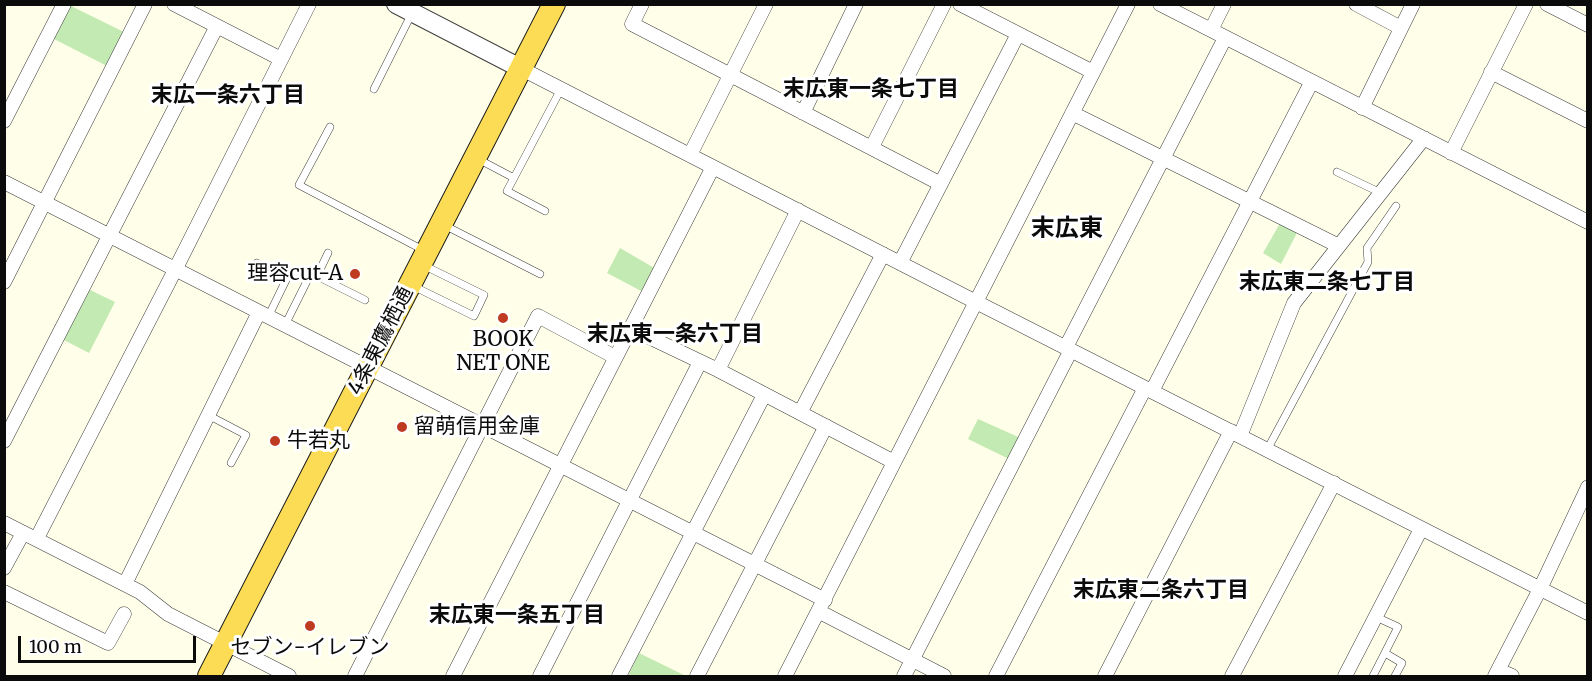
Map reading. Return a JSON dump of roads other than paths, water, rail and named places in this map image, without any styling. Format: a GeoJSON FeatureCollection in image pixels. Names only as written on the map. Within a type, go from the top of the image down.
{"type":"FeatureCollection","features":[{"type":"Feature","properties":{"kind":"highway","name":"4条東鷹栖通"},"geometry":{"type":"LineString","coordinates":[[209,676],[554,4]]}},
{"type":"Feature","properties":{"kind":"street"},"geometry":{"type":"LineString","coordinates":[[4,121],[64,4]]}},
{"type":"Feature","properties":{"kind":"street"},"geometry":{"type":"LineString","coordinates":[[4,282],[145,4]]}},
{"type":"Feature","properties":{"kind":"street"},"geometry":{"type":"LineString","coordinates":[[174,4],[200,10],[217,26],[281,59]]}},
{"type":"Feature","properties":{"kind":"street"},"geometry":{"type":"LineString","coordinates":[[37,538],[176,270],[309,4]]}},
{"type":"Feature","properties":{"kind":"street"},"geometry":{"type":"LineString","coordinates":[[642,4],[632,24],[941,184]]}},
{"type":"Feature","properties":{"kind":"street"},"geometry":{"type":"LineString","coordinates":[[803,113],[856,4]]}},
{"type":"Feature","properties":{"kind":"street"},"geometry":{"type":"LineString","coordinates":[[872,147],[944,4]]}},
{"type":"Feature","properties":{"kind":"street"},"geometry":{"type":"LineString","coordinates":[[960,4],[1093,72]]}},
{"type":"Feature","properties":{"kind":"street"},"geometry":{"type":"LineString","coordinates":[[785,676],[1128,4]]}},
{"type":"Feature","properties":{"kind":"street"},"geometry":{"type":"LineString","coordinates":[[1160,4],[1587,222]]}},
{"type":"Feature","properties":{"kind":"street"},"geometry":{"type":"LineString","coordinates":[[1211,30],[1224,4]]}},
{"type":"Feature","properties":{"kind":"street"},"geometry":{"type":"LineString","coordinates":[[1356,4],[1401,28]]}},
{"type":"Feature","properties":{"kind":"street"},"geometry":{"type":"LineString","coordinates":[[1362,108],[1413,4]]}},
{"type":"Feature","properties":{"kind":"street"},"geometry":{"type":"LineString","coordinates":[[1451,153],[1526,4]]}},
{"type":"Feature","properties":{"kind":"street"},"geometry":{"type":"LineString","coordinates":[[1546,4],[1587,25]]}},
{"type":"Feature","properties":{"kind":"street"},"geometry":{"type":"LineString","coordinates":[[690,155],[764,5]]}},
{"type":"Feature","properties":{"kind":"street"},"geometry":{"type":"LineString","coordinates":[[404,9],[1587,613]]}},
{"type":"Feature","properties":{"kind":"street"},"geometry":{"type":"LineString","coordinates":[[4,441],[217,26]]}},
{"type":"Feature","properties":{"kind":"street"},"geometry":{"type":"LineString","coordinates":[[900,263],[1018,34]]}},
{"type":"Feature","properties":{"kind":"street"},"geometry":{"type":"LineString","coordinates":[[904,676],[1225,38]]}},
{"type":"Feature","properties":{"kind":"street"},"geometry":{"type":"LineString","coordinates":[[1491,72],[1587,121]]}},
{"type":"Feature","properties":{"kind":"street"},"geometry":{"type":"LineString","coordinates":[[996,676],[1311,83]]}},
{"type":"Feature","properties":{"kind":"street"},"geometry":{"type":"LineString","coordinates":[[1072,113],[1339,246]]}},
{"type":"Feature","properties":{"kind":"street"},"geometry":{"type":"LineString","coordinates":[[1105,676],[1235,433],[1294,303],[1424,138]]}},
{"type":"Feature","properties":{"kind":"street"},"geometry":{"type":"LineString","coordinates":[[453,676],[713,167]]}},
{"type":"Feature","properties":{"kind":"street"},"geometry":{"type":"LineString","coordinates":[[4,182],[560,466],[630,499],[754,565],[912,661],[944,676]]}},
{"type":"Feature","properties":{"kind":"street"},"geometry":{"type":"LineString","coordinates":[[718,370],[798,210]]}},
{"type":"Feature","properties":{"kind":"street"},"geometry":{"type":"LineString","coordinates":[[800,413],[883,254]]}},
{"type":"Feature","properties":{"kind":"street"},"geometry":{"type":"LineString","coordinates":[[125,584],[208,415],[263,314]]}},
{"type":"Feature","properties":{"kind":"street"},"geometry":{"type":"LineString","coordinates":[[355,676],[538,316],[615,357]]}},
{"type":"Feature","properties":{"kind":"street"},"geometry":{"type":"LineString","coordinates":[[630,328],[718,370],[894,462]]}},
{"type":"Feature","properties":{"kind":"street"},"geometry":{"type":"LineString","coordinates":[[540,676],[700,362]]}},
{"type":"Feature","properties":{"kind":"street"},"geometry":{"type":"LineString","coordinates":[[619,676],[764,394]]}},
{"type":"Feature","properties":{"kind":"street"},"geometry":{"type":"LineString","coordinates":[[697,676],[825,426]]}},
{"type":"Feature","properties":{"kind":"street"},"geometry":{"type":"LineString","coordinates":[[1232,676],[1334,483]]}},
{"type":"Feature","properties":{"kind":"street"},"geometry":{"type":"LineString","coordinates":[[1512,676],[1496,673],[1584,505],[1587,487]]}},
{"type":"Feature","properties":{"kind":"street"},"geometry":{"type":"LineString","coordinates":[[4,523],[140,592],[168,614],[281,675]]}},
{"type":"Feature","properties":{"kind":"street"},"geometry":{"type":"LineString","coordinates":[[1345,676],[1421,529]]}},
{"type":"Feature","properties":{"kind":"street"},"geometry":{"type":"LineString","coordinates":[[4,568],[23,532]]}},
{"type":"Feature","properties":{"kind":"street"},"geometry":{"type":"LineString","coordinates":[[4,592],[108,643],[124,614]]}},
{"type":"Feature","properties":{"kind":"lane"},"geometry":{"type":"LineString","coordinates":[[374,88],[404,9]]}},
{"type":"Feature","properties":{"kind":"lane"},"geometry":{"type":"LineString","coordinates":[[545,211],[507,191],[561,89]]}},
{"type":"Feature","properties":{"kind":"lane"},"geometry":{"type":"LineString","coordinates":[[330,126],[299,185],[484,294],[474,316],[410,284]]}},
{"type":"Feature","properties":{"kind":"lane"},"geometry":{"type":"LineString","coordinates":[[475,158],[514,178]]}},
{"type":"Feature","properties":{"kind":"lane"},"geometry":{"type":"LineString","coordinates":[[1337,171],[1381,193]]}},
{"type":"Feature","properties":{"kind":"lane"},"geometry":{"type":"LineString","coordinates":[[1267,450],[1368,262],[1367,248],[1396,206]]}},
{"type":"Feature","properties":{"kind":"lane"},"geometry":{"type":"LineString","coordinates":[[442,224],[540,274]]}},
{"type":"Feature","properties":{"kind":"lane"},"geometry":{"type":"LineString","coordinates":[[317,276],[328,253]]}},
{"type":"Feature","properties":{"kind":"lane"},"geometry":{"type":"LineString","coordinates":[[257,263],[287,278],[263,314]]}},
{"type":"Feature","properties":{"kind":"lane"},"geometry":{"type":"LineString","coordinates":[[285,325],[311,273],[365,300]]}},
{"type":"Feature","properties":{"kind":"lane"},"geometry":{"type":"LineString","coordinates":[[208,415],[246,435],[231,463]]}},
{"type":"Feature","properties":{"kind":"lane"},"geometry":{"type":"LineString","coordinates":[[1373,676],[1398,627],[1376,616]]}},
{"type":"Feature","properties":{"kind":"lane"},"geometry":{"type":"LineString","coordinates":[[1385,653],[1402,663],[1395,676]]}},
{"type":"Feature","properties":{"kind":"place","name":"理容cut-A"},"geometry":{"type":"Point","coordinates":[355,274]}},
{"type":"Feature","properties":{"kind":"place","name":"BOOK NET ONE"},"geometry":{"type":"Point","coordinates":[503,318]}},
{"type":"Feature","properties":{"kind":"place","name":"留萌信用金庫"},"geometry":{"type":"Point","coordinates":[402,427]}},
{"type":"Feature","properties":{"kind":"place","name":"牛若丸"},"geometry":{"type":"Point","coordinates":[275,441]}},
{"type":"Feature","properties":{"kind":"place","name":"セブン-イレブン"},"geometry":{"type":"Point","coordinates":[310,626]}},
{"type":"Feature","properties":{"kind":"district","name":"末広東一条七丁目"},"geometry":{"type":"Point","coordinates":[871,90]}},
{"type":"Feature","properties":{"kind":"district","name":"末広一条六丁目"},"geometry":{"type":"Point","coordinates":[228,96]}},
{"type":"Feature","properties":{"kind":"district","name":"末広東"},"geometry":{"type":"Point","coordinates":[1067,229]}},
{"type":"Feature","properties":{"kind":"district","name":"末広東二条七丁目"},"geometry":{"type":"Point","coordinates":[1327,283]}},
{"type":"Feature","properties":{"kind":"district","name":"末広東一条六丁目"},"geometry":{"type":"Point","coordinates":[675,335]}},
{"type":"Feature","properties":{"kind":"district","name":"末広東二条六丁目"},"geometry":{"type":"Point","coordinates":[1161,591]}},
{"type":"Feature","properties":{"kind":"district","name":"末広東一条五丁目"},"geometry":{"type":"Point","coordinates":[517,616]}}]}
